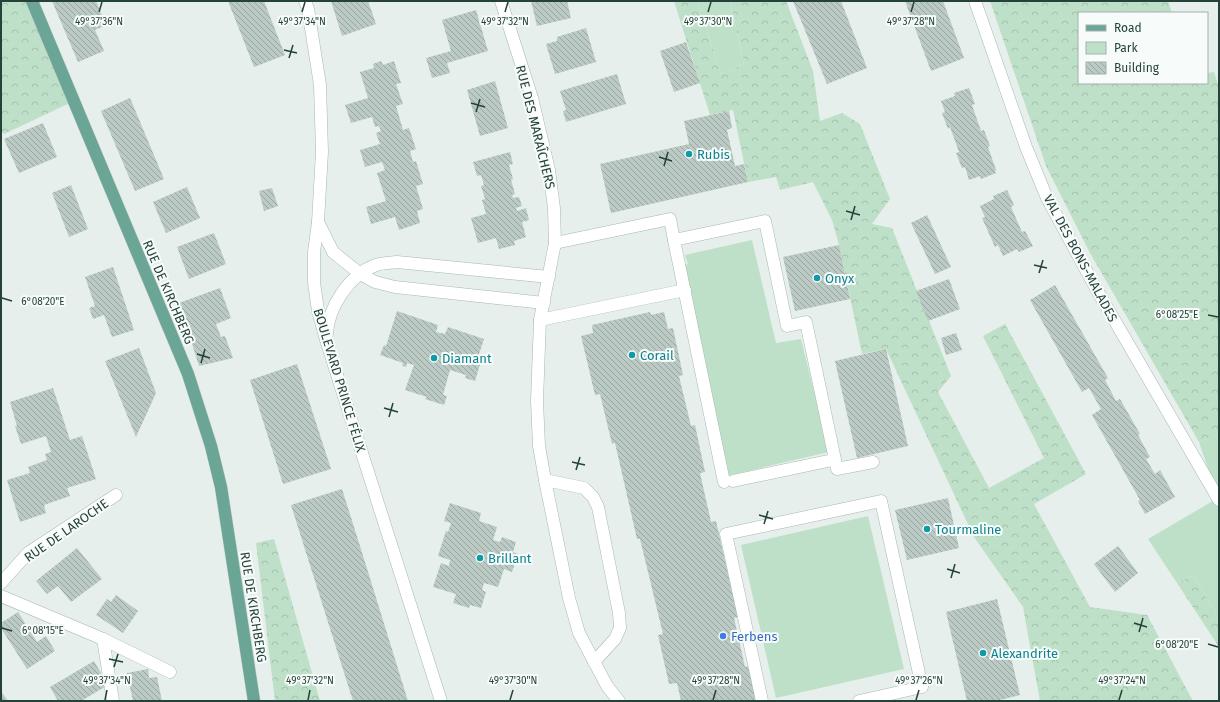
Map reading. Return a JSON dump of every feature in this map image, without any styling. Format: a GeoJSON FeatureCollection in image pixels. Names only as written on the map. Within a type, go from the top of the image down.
{"type":"FeatureCollection","features":[{"type":"Feature","properties":{"kind":"main road","name":"RUE DE KIRCHBERG"},"geometry":{"type":"LineString","coordinates":[[32,1],[188,374],[211,446],[220,487],[254,701]]}},
{"type":"Feature","properties":{"kind":"street","name":"BOULEVARD PRINCE FÉLIX"},"geometry":{"type":"LineString","coordinates":[[305,1],[308,9],[320,85],[322,152],[318,222],[314,252],[314,282],[318,311],[441,701]]}},
{"type":"Feature","properties":{"kind":"street","name":"RUE DES MARAÎCHERS"},"geometry":{"type":"LineString","coordinates":[[501,1],[532,98],[549,170],[554,208],[555,243],[540,320],[537,401],[539,446],[569,598],[579,633],[607,686],[619,701]]}},
{"type":"Feature","properties":{"kind":"street","name":"VAL DES BONS-MALADES"},"geometry":{"type":"LineString","coordinates":[[975,1],[1026,147],[1048,198],[1098,292],[1219,500]]}},
{"type":"Feature","properties":{"kind":"street"},"geometry":{"type":"LineString","coordinates":[[555,243],[670,219],[729,482],[828,461]]}},
{"type":"Feature","properties":{"kind":"street"},"geometry":{"type":"LineString","coordinates":[[674,240],[765,221],[787,326],[806,322],[837,469],[873,462]]}},
{"type":"Feature","properties":{"kind":"street"},"geometry":{"type":"LineString","coordinates":[[318,222],[333,252],[359,273],[375,282],[394,287],[544,303]]}},
{"type":"Feature","properties":{"kind":"street"},"geometry":{"type":"LineString","coordinates":[[326,340],[327,323],[335,304],[359,273],[376,265],[398,262],[549,277]]}},
{"type":"Feature","properties":{"kind":"street"},"geometry":{"type":"LineString","coordinates":[[540,320],[685,290]]}},
{"type":"Feature","properties":{"kind":"street"},"geometry":{"type":"LineString","coordinates":[[545,480],[584,488],[593,497],[598,507],[620,613],[620,628],[615,639],[594,662]]}},
{"type":"Feature","properties":{"kind":"street","name":"RUE DE LAROCHE"},"geometry":{"type":"LineString","coordinates":[[1,583],[28,553],[116,496]]}},
{"type":"Feature","properties":{"kind":"street"},"geometry":{"type":"LineString","coordinates":[[762,701],[726,534],[881,501],[922,688],[859,701]]}},
{"type":"Feature","properties":{"kind":"street"},"geometry":{"type":"LineString","coordinates":[[1,596],[103,639],[170,672]]}},
{"type":"Feature","properties":{"kind":"street"},"geometry":{"type":"LineString","coordinates":[[103,639],[113,701]]}},
{"type":"Feature","properties":{"kind":"green space"},"geometry":{"type":"Polygon","coordinates":[[[1,1],[32,1],[74,101],[4,134],[1,131],[1,1]]]}},
{"type":"Feature","properties":{"kind":"green space"},"geometry":{"type":"Polygon","coordinates":[[[674,1],[698,1],[721,74],[744,64],[730,1],[786,1],[813,71],[820,121],[842,113],[860,124],[890,199],[872,224],[892,228],[951,376],[938,392],[989,488],[1044,458],[983,336],[1005,324],[1086,474],[1034,504],[1090,607],[1147,615],[1193,701],[1040,701],[1023,607],[974,537],[886,349],[862,354],[839,245],[832,220],[813,182],[780,190],[776,177],[748,182],[733,110],[710,115],[674,1]]]}},
{"type":"Feature","properties":{"kind":"green space"},"geometry":{"type":"Polygon","coordinates":[[[698,1],[730,1],[744,64],[721,74],[698,1]]]}},
{"type":"Feature","properties":{"kind":"green space"},"geometry":{"type":"Polygon","coordinates":[[[990,1],[1168,1],[1172,12],[1078,12],[1078,84],[1208,84],[1208,73],[1214,72],[1219,87],[1219,436],[1218,435],[1199,442],[1090,253],[1046,166],[990,1]]]}},
{"type":"Feature","properties":{"kind":"green space"},"geometry":{"type":"Polygon","coordinates":[[[752,240],[776,343],[801,339],[829,452],[726,476],[683,265],[688,264],[685,255],[752,240]]]}},
{"type":"Feature","properties":{"kind":"green space"},"geometry":{"type":"Polygon","coordinates":[[[1218,435],[1219,621],[1194,575],[1177,583],[1148,539],[1218,498],[1199,442],[1218,435]]]}},
{"type":"Feature","properties":{"kind":"green space"},"geometry":{"type":"Polygon","coordinates":[[[868,516],[904,669],[776,698],[741,545],[868,516]]]}},
{"type":"Feature","properties":{"kind":"green space"},"geometry":{"type":"Polygon","coordinates":[[[274,539],[320,701],[275,701],[256,543],[274,539]]]}},
{"type":"Feature","properties":{"kind":"green space"},"geometry":{"type":"Polygon","coordinates":[[[1194,575],[1219,621],[1219,647],[1177,583],[1194,575]]]}},
{"type":"Feature","properties":{"kind":"building"},"geometry":{"type":"Polygon","coordinates":[[[52,1],[96,1],[106,25],[95,30],[104,51],[78,62],[52,1]]]}},
{"type":"Feature","properties":{"kind":"building"},"geometry":{"type":"Polygon","coordinates":[[[228,1],[264,1],[285,55],[254,67],[228,1]]]}},
{"type":"Feature","properties":{"kind":"building"},"geometry":{"type":"Polygon","coordinates":[[[331,1],[368,1],[376,24],[342,36],[331,1]]]}},
{"type":"Feature","properties":{"kind":"building"},"geometry":{"type":"Polygon","coordinates":[[[531,1],[567,1],[571,18],[537,26],[531,1]]]}},
{"type":"Feature","properties":{"kind":"building"},"geometry":{"type":"Polygon","coordinates":[[[793,1],[841,1],[867,68],[827,84],[793,1]]]}},
{"type":"Feature","properties":{"kind":"building"},"geometry":{"type":"Polygon","coordinates":[[[905,1],[943,1],[964,58],[931,71],[905,1]]]}},
{"type":"Feature","properties":{"kind":"building"},"geometry":{"type":"Polygon","coordinates":[[[476,10],[488,51],[447,63],[450,73],[432,78],[426,58],[451,51],[442,20],[476,10]]]}},
{"type":"Feature","properties":{"kind":"building"},"geometry":{"type":"Polygon","coordinates":[[[586,28],[596,62],[555,74],[546,44],[557,41],[557,37],[586,28]]]}},
{"type":"Feature","properties":{"kind":"building"},"geometry":{"type":"Polygon","coordinates":[[[686,42],[700,83],[674,92],[660,51],[686,42]]]}},
{"type":"Feature","properties":{"kind":"building"},"geometry":{"type":"Polygon","coordinates":[[[381,61],[383,65],[394,61],[401,83],[396,84],[403,104],[396,106],[403,130],[409,128],[416,149],[410,151],[413,162],[416,161],[423,184],[416,186],[423,209],[417,211],[420,223],[399,230],[395,217],[371,224],[366,207],[386,201],[377,173],[385,170],[382,162],[365,167],[360,150],[380,144],[376,133],[381,131],[379,126],[375,127],[372,117],[351,123],[345,105],[368,98],[360,72],[374,68],[373,64],[381,61]]]}},
{"type":"Feature","properties":{"kind":"building"},"geometry":{"type":"Polygon","coordinates":[[[617,74],[626,104],[566,122],[563,111],[566,110],[560,91],[617,74]]]}},
{"type":"Feature","properties":{"kind":"building"},"geometry":{"type":"Polygon","coordinates":[[[495,81],[508,128],[480,136],[467,90],[495,81]]]}},
{"type":"Feature","properties":{"kind":"building"},"geometry":{"type":"Polygon","coordinates":[[[969,88],[975,104],[972,105],[981,131],[984,130],[990,146],[988,147],[996,173],[981,179],[980,176],[969,180],[965,167],[962,168],[956,153],[959,152],[950,127],[948,129],[942,113],[945,112],[941,101],[955,96],[954,93],[969,88]]]}},
{"type":"Feature","properties":{"kind":"building"},"geometry":{"type":"Polygon","coordinates":[[[130,98],[164,179],[135,191],[101,111],[130,98]]]}},
{"type":"Feature","properties":{"kind":"building","name":"Rubis"},"geometry":{"type":"Polygon","coordinates":[[[729,111],[732,128],[727,130],[735,166],[744,164],[748,182],[611,213],[600,164],[689,144],[684,121],[729,111]]]}},
{"type":"Feature","properties":{"kind":"building"},"geometry":{"type":"Polygon","coordinates":[[[43,123],[57,157],[19,173],[4,139],[43,123]]]}},
{"type":"Feature","properties":{"kind":"building"},"geometry":{"type":"Polygon","coordinates":[[[510,152],[513,164],[509,165],[515,194],[512,195],[513,198],[519,197],[522,206],[516,208],[517,211],[526,208],[529,220],[522,222],[526,237],[514,241],[515,245],[499,249],[496,238],[478,243],[471,218],[486,214],[482,200],[485,199],[481,186],[484,185],[481,175],[477,176],[473,162],[510,152]]]}},
{"type":"Feature","properties":{"kind":"building"},"geometry":{"type":"Polygon","coordinates":[[[71,185],[88,229],[69,237],[52,193],[71,185]]]}},
{"type":"Feature","properties":{"kind":"building"},"geometry":{"type":"Polygon","coordinates":[[[187,187],[200,218],[166,233],[153,202],[187,187]]]}},
{"type":"Feature","properties":{"kind":"building"},"geometry":{"type":"Polygon","coordinates":[[[272,188],[278,206],[264,211],[259,191],[272,188]]]}},
{"type":"Feature","properties":{"kind":"building"},"geometry":{"type":"Polygon","coordinates":[[[1007,190],[1014,205],[1011,207],[1022,232],[1025,231],[1033,246],[1019,252],[1017,249],[1003,256],[998,245],[995,247],[982,218],[985,217],[980,206],[994,199],[993,196],[1007,190]]]}},
{"type":"Feature","properties":{"kind":"building"},"geometry":{"type":"Polygon","coordinates":[[[927,215],[951,267],[935,274],[911,223],[927,215]]]}},
{"type":"Feature","properties":{"kind":"building"},"geometry":{"type":"Polygon","coordinates":[[[214,233],[226,264],[189,279],[177,247],[214,233]]]}},
{"type":"Feature","properties":{"kind":"building","name":"Onyx"},"geometry":{"type":"Polygon","coordinates":[[[839,245],[850,299],[795,311],[783,257],[839,245]]]}},
{"type":"Feature","properties":{"kind":"building"},"geometry":{"type":"Polygon","coordinates":[[[113,267],[134,330],[112,337],[104,315],[93,319],[89,308],[95,306],[85,277],[113,267]]]}},
{"type":"Feature","properties":{"kind":"building"},"geometry":{"type":"Polygon","coordinates":[[[949,279],[960,309],[928,321],[916,291],[949,279]]]}},
{"type":"Feature","properties":{"kind":"building"},"geometry":{"type":"Polygon","coordinates":[[[1055,285],[1108,378],[1105,380],[1116,401],[1120,399],[1140,434],[1138,435],[1150,457],[1146,459],[1155,474],[1160,470],[1175,497],[1145,514],[1138,501],[1140,500],[1092,415],[1101,409],[1089,388],[1082,392],[1030,300],[1055,285]]]}},
{"type":"Feature","properties":{"kind":"building"},"geometry":{"type":"Polygon","coordinates":[[[220,288],[231,318],[216,324],[221,337],[225,336],[233,358],[199,366],[179,303],[220,288]]]}},
{"type":"Feature","properties":{"kind":"building","name":"Diamant"},"geometry":{"type":"Polygon","coordinates":[[[397,311],[438,325],[436,332],[445,334],[448,327],[484,339],[478,357],[482,358],[475,381],[465,378],[466,375],[450,370],[443,395],[447,396],[444,405],[425,399],[427,397],[405,390],[414,365],[407,363],[406,367],[402,366],[403,363],[380,355],[384,345],[386,346],[397,311]]]}},
{"type":"Feature","properties":{"kind":"building"},"geometry":{"type":"Polygon","coordinates":[[[650,312],[651,315],[664,312],[668,329],[673,328],[683,375],[679,376],[691,426],[695,425],[705,472],[700,473],[711,522],[716,521],[738,617],[734,618],[745,667],[748,666],[756,701],[681,701],[677,683],[669,684],[658,635],[663,634],[640,539],[637,539],[615,443],[612,444],[600,394],[595,395],[581,336],[593,333],[592,325],[650,312]]]}},
{"type":"Feature","properties":{"kind":"building"},"geometry":{"type":"Polygon","coordinates":[[[956,333],[962,350],[946,355],[941,338],[956,333]]]}},
{"type":"Feature","properties":{"kind":"building"},"geometry":{"type":"Polygon","coordinates":[[[139,348],[156,393],[136,437],[105,361],[139,348]]]}},
{"type":"Feature","properties":{"kind":"building"},"geometry":{"type":"Polygon","coordinates":[[[886,349],[908,446],[857,458],[835,361],[886,349]]]}},
{"type":"Feature","properties":{"kind":"building"},"geometry":{"type":"Polygon","coordinates":[[[297,364],[331,469],[283,484],[250,380],[297,364]]]}},
{"type":"Feature","properties":{"kind":"building"},"geometry":{"type":"Polygon","coordinates":[[[53,388],[70,440],[82,436],[96,479],[67,488],[70,496],[44,505],[46,513],[20,522],[7,480],[30,473],[28,467],[47,460],[45,454],[51,452],[46,436],[21,444],[15,426],[17,426],[10,402],[53,388]]]}},
{"type":"Feature","properties":{"kind":"building"},"geometry":{"type":"Polygon","coordinates":[[[342,489],[408,701],[353,701],[291,505],[342,489]]]}},
{"type":"Feature","properties":{"kind":"building","name":"Tourmaline"},"geometry":{"type":"Polygon","coordinates":[[[948,498],[959,548],[907,560],[895,510],[948,498]]]}},
{"type":"Feature","properties":{"kind":"building","name":"Brillant"},"geometry":{"type":"Polygon","coordinates":[[[450,503],[481,513],[479,521],[497,527],[493,540],[500,542],[502,537],[516,542],[513,552],[518,554],[512,572],[504,569],[498,587],[484,583],[482,590],[486,592],[481,608],[470,605],[469,608],[453,603],[456,594],[433,587],[441,563],[449,566],[450,560],[438,556],[446,531],[448,532],[451,523],[444,521],[450,503]]]}},
{"type":"Feature","properties":{"kind":"building"},"geometry":{"type":"Polygon","coordinates":[[[1118,546],[1138,573],[1115,592],[1094,564],[1118,546]]]}},
{"type":"Feature","properties":{"kind":"building"},"geometry":{"type":"Polygon","coordinates":[[[77,548],[102,579],[71,602],[58,586],[47,594],[36,581],[77,548]]]}},
{"type":"Feature","properties":{"kind":"building"},"geometry":{"type":"Polygon","coordinates":[[[116,595],[138,611],[123,633],[96,615],[107,599],[111,602],[116,595]]]}},
{"type":"Feature","properties":{"kind":"building","name":"Alexandrite"},"geometry":{"type":"Polygon","coordinates":[[[997,599],[1020,695],[996,701],[967,701],[946,612],[997,599]]]}},
{"type":"Feature","properties":{"kind":"building"},"geometry":{"type":"Polygon","coordinates":[[[18,612],[37,642],[46,636],[55,651],[27,669],[1,628],[1,623],[18,612]]]}},
{"type":"Feature","properties":{"kind":"building"},"geometry":{"type":"Polygon","coordinates":[[[94,661],[108,685],[81,701],[58,701],[50,687],[94,661]]]}},
{"type":"Feature","properties":{"kind":"building"},"geometry":{"type":"Polygon","coordinates":[[[148,669],[149,678],[157,677],[162,701],[133,701],[127,673],[148,669]]]}},
{"type":"Feature","properties":{"kind":"building"},"geometry":{"type":"Polygon","coordinates":[[[1,691],[8,701],[1,701],[1,691]]]}},
{"type":"Feature","properties":{"kind":"place","name":"Rubis"},"geometry":{"type":"Point","coordinates":[689,154]}},
{"type":"Feature","properties":{"kind":"place","name":"Onyx"},"geometry":{"type":"Point","coordinates":[817,278]}},
{"type":"Feature","properties":{"kind":"place","name":"Corail"},"geometry":{"type":"Point","coordinates":[632,355]}},
{"type":"Feature","properties":{"kind":"place","name":"Diamant"},"geometry":{"type":"Point","coordinates":[434,358]}},
{"type":"Feature","properties":{"kind":"place","name":"Tourmaline"},"geometry":{"type":"Point","coordinates":[927,529]}},
{"type":"Feature","properties":{"kind":"place","name":"Brillant"},"geometry":{"type":"Point","coordinates":[480,558]}},
{"type":"Feature","properties":{"kind":"place","name":"Ferbens"},"geometry":{"type":"Point","coordinates":[723,636]}},
{"type":"Feature","properties":{"kind":"place","name":"Alexandrite"},"geometry":{"type":"Point","coordinates":[983,653]}}]}
